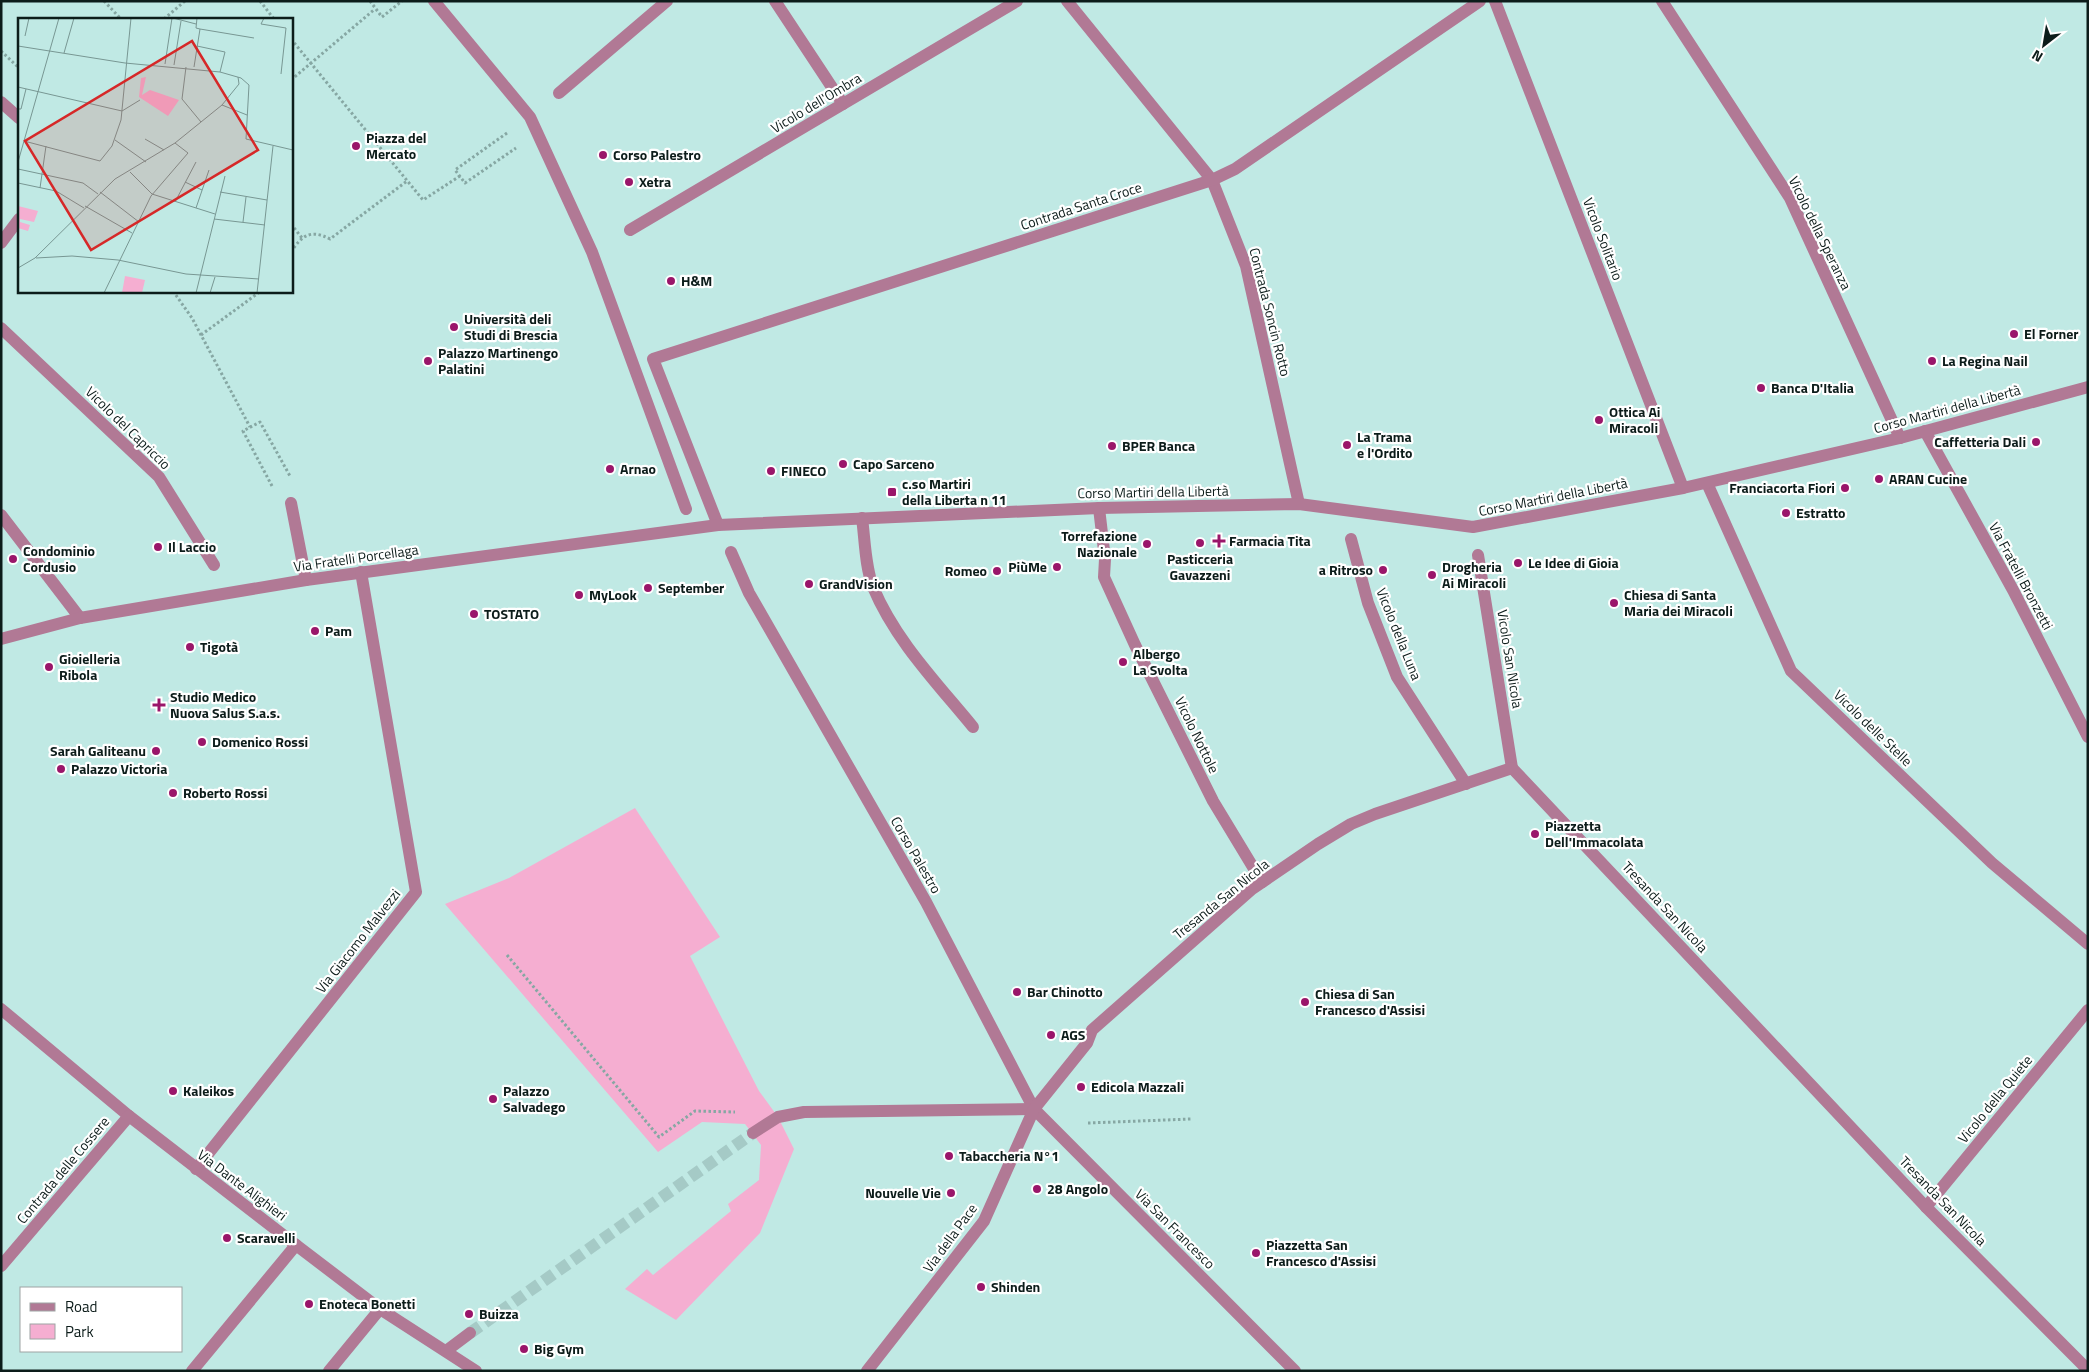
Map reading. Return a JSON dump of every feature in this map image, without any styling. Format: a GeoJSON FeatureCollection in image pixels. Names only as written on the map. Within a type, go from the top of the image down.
{"type":"FeatureCollection","features":[{"type":"Feature","properties":{"kind":"street"},"geometry":{"type":"LineString","coordinates":[[434,1],[530,117],[592,252],[686,509]]}},
{"type":"Feature","properties":{"kind":"street"},"geometry":{"type":"LineString","coordinates":[[559,92],[667,1]]}},
{"type":"Feature","properties":{"kind":"street"},"geometry":{"type":"LineString","coordinates":[[775,1],[843,104]]}},
{"type":"Feature","properties":{"kind":"street","name":"Vicolo dell'Ombra"},"geometry":{"type":"LineString","coordinates":[[630,230],[1017,1]]}},
{"type":"Feature","properties":{"kind":"street","name":"Contrada Soncin Rotto"},"geometry":{"type":"LineString","coordinates":[[1067,1],[1212,180],[1246,266],[1299,504]]}},
{"type":"Feature","properties":{"kind":"street","name":"Contrada Santa Croce"},"geometry":{"type":"LineString","coordinates":[[718,525],[653,359],[1212,180],[1235,168],[1480,1]]}},
{"type":"Feature","properties":{"kind":"street","name":"Vicolo Solitario"},"geometry":{"type":"LineString","coordinates":[[1495,1],[1683,488]]}},
{"type":"Feature","properties":{"kind":"street","name":"Vicolo della Speranza"},"geometry":{"type":"LineString","coordinates":[[1662,1],[1790,198],[1900,438]]}},
{"type":"Feature","properties":{"kind":"street"},"geometry":{"type":"LineString","coordinates":[[1,102],[18,117]]}},
{"type":"Feature","properties":{"kind":"street"},"geometry":{"type":"LineString","coordinates":[[1,243],[18,220]]}},
{"type":"Feature","properties":{"kind":"street","name":"Vicolo del Capriccio"},"geometry":{"type":"LineString","coordinates":[[1,328],[159,477],[214,565]]}},
{"type":"Feature","properties":{"kind":"street","name":"Corso Martiri della Libertà"},"geometry":{"type":"LineString","coordinates":[[718,525],[1099,508],[1299,504],[1473,527],[1707,483],[1900,438],[2088,387]]}},
{"type":"Feature","properties":{"kind":"street","name":"Via Fratelli Bronzetti"},"geometry":{"type":"LineString","coordinates":[[1925,431],[2013,590],[2088,737]]}},
{"type":"Feature","properties":{"kind":"street","name":"Vicolo delle Stelle"},"geometry":{"type":"LineString","coordinates":[[1707,483],[1792,671],[1992,863],[2088,944]]}},
{"type":"Feature","properties":{"kind":"street"},"geometry":{"type":"LineString","coordinates":[[291,503],[306,580]]}},
{"type":"Feature","properties":{"kind":"street","name":"Vicolo Nottole"},"geometry":{"type":"LineString","coordinates":[[1099,508],[1105,559],[1104,577],[1135,645],[1213,801],[1262,882]]}},
{"type":"Feature","properties":{"kind":"street"},"geometry":{"type":"LineString","coordinates":[[1,514],[80,618]]}},
{"type":"Feature","properties":{"kind":"street"},"geometry":{"type":"LineString","coordinates":[[862,518],[872,585],[886,613],[900,637],[973,727]]}},
{"type":"Feature","properties":{"kind":"street","name":"Via Fratelli Porcellaga"},"geometry":{"type":"LineString","coordinates":[[1,639],[80,618],[306,580],[718,525]]}},
{"type":"Feature","properties":{"kind":"street","name":"Vicolo della Luna"},"geometry":{"type":"LineString","coordinates":[[1351,538],[1368,603],[1397,677],[1466,784]]}},
{"type":"Feature","properties":{"kind":"street","name":"Corso Palestro"},"geometry":{"type":"LineString","coordinates":[[731,552],[749,594],[926,902],[1034,1109]]}},
{"type":"Feature","properties":{"kind":"street","name":"Vicolo San Nicola"},"geometry":{"type":"LineString","coordinates":[[1478,555],[1512,768]]}},
{"type":"Feature","properties":{"kind":"street","name":"Via Giacomo Malvezzi"},"geometry":{"type":"LineString","coordinates":[[196,1169],[416,892],[361,572]]}},
{"type":"Feature","properties":{"kind":"street","name":"Tresanda San Nicola"},"geometry":{"type":"LineString","coordinates":[[1034,1109],[1086,1043],[1092,1030],[1262,882],[1351,824],[1375,814],[1512,768],[1926,1207],[2088,1370]]}},
{"type":"Feature","properties":{"kind":"street","name":"Via Dante Alighieri"},"geometry":{"type":"LineString","coordinates":[[1,1009],[129,1116],[196,1169],[380,1309],[476,1371]]}},
{"type":"Feature","properties":{"kind":"street","name":"Vicolo della Quiete"},"geometry":{"type":"LineString","coordinates":[[1926,1207],[2088,1010]]}},
{"type":"Feature","properties":{"kind":"street"},"geometry":{"type":"LineString","coordinates":[[757,1131],[778,1117],[804,1112],[1034,1109]]}},
{"type":"Feature","properties":{"kind":"street","name":"Via della Pace"},"geometry":{"type":"LineString","coordinates":[[867,1371],[984,1221],[1034,1109]]}},
{"type":"Feature","properties":{"kind":"street","name":"Via San Francesco"},"geometry":{"type":"LineString","coordinates":[[1034,1109],[1294,1371]]}},
{"type":"Feature","properties":{"kind":"street","name":"Contrada delle Cossere"},"geometry":{"type":"LineString","coordinates":[[1,1266],[129,1116]]}},
{"type":"Feature","properties":{"kind":"street"},"geometry":{"type":"LineString","coordinates":[[192,1371],[296,1245]]}},
{"type":"Feature","properties":{"kind":"street"},"geometry":{"type":"LineString","coordinates":[[329,1371],[380,1309]]}},
{"type":"Feature","properties":{"kind":"street"},"geometry":{"type":"LineString","coordinates":[[446,1351],[470,1333]]}},
{"type":"Feature","properties":{"kind":"path"},"geometry":{"type":"LineString","coordinates":[[104,1],[121,18]]}},
{"type":"Feature","properties":{"kind":"path"},"geometry":{"type":"LineString","coordinates":[[165,18],[185,1]]}},
{"type":"Feature","properties":{"kind":"path"},"geometry":{"type":"LineString","coordinates":[[260,1],[273,18]]}},
{"type":"Feature","properties":{"kind":"path"},"geometry":{"type":"LineString","coordinates":[[370,1],[382,17],[402,1]]}},
{"type":"Feature","properties":{"kind":"path"},"geometry":{"type":"LineString","coordinates":[[292,79],[375,9]]}},
{"type":"Feature","properties":{"kind":"path"},"geometry":{"type":"LineString","coordinates":[[292,40],[423,200],[460,176]]}},
{"type":"Feature","properties":{"kind":"path"},"geometry":{"type":"LineString","coordinates":[[1,51],[18,67]]}},
{"type":"Feature","properties":{"kind":"path"},"geometry":{"type":"LineString","coordinates":[[530,117],[455,170],[465,183],[537,133]]}},
{"type":"Feature","properties":{"kind":"path"},"geometry":{"type":"LineString","coordinates":[[292,251],[302,238],[319,233],[330,239],[407,181]]}},
{"type":"Feature","properties":{"kind":"path"},"geometry":{"type":"LineString","coordinates":[[292,225],[302,238]]}},
{"type":"Feature","properties":{"kind":"path"},"geometry":{"type":"LineString","coordinates":[[174,292],[202,335],[250,427]]}},
{"type":"Feature","properties":{"kind":"path"},"geometry":{"type":"LineString","coordinates":[[202,335],[260,292]]}},
{"type":"Feature","properties":{"kind":"path"},"geometry":{"type":"LineString","coordinates":[[507,955],[659,1137],[695,1111],[748,1112],[757,1131]]}},
{"type":"Feature","properties":{"kind":"path"},"geometry":{"type":"LineString","coordinates":[[1096,1123],[1191,1119]]}},
{"type":"Feature","properties":{"kind":"green space"},"geometry":{"type":"Polygon","coordinates":[[[635,808],[720,937],[690,956],[759,1091],[778,1117],[794,1149],[760,1233],[676,1320],[625,1289],[647,1269],[653,1275],[731,1211],[728,1204],[759,1180],[761,1145],[745,1124],[702,1122],[658,1152],[445,904],[509,878],[635,808]]]}},
{"type":"Feature","properties":{"kind":"tunnel"},"geometry":{"type":"LineString","coordinates":[[470,1333],[753,1133]]}},
{"type":"Feature","properties":{"kind":"place","name":"Piazza del Mercato"},"geometry":{"type":"Point","coordinates":[356,146]}},
{"type":"Feature","properties":{"kind":"place","name":"Corso Palestro"},"geometry":{"type":"Point","coordinates":[603,155]}},
{"type":"Feature","properties":{"kind":"place","name":"Xetra"},"geometry":{"type":"Point","coordinates":[629,182]}},
{"type":"Feature","properties":{"kind":"place","name":"H&M"},"geometry":{"type":"Point","coordinates":[671,281]}},
{"type":"Feature","properties":{"kind":"place","name":"Università deli Studi di Brescia"},"geometry":{"type":"Point","coordinates":[454,327]}},
{"type":"Feature","properties":{"kind":"place","name":"El Forner"},"geometry":{"type":"Point","coordinates":[2014,334]}},
{"type":"Feature","properties":{"kind":"place","name":"Palazzo Martinengo Palatini"},"geometry":{"type":"Point","coordinates":[428,361]}},
{"type":"Feature","properties":{"kind":"place","name":"La Regina Nail"},"geometry":{"type":"Point","coordinates":[1932,361]}},
{"type":"Feature","properties":{"kind":"place","name":"Banca D'Italia"},"geometry":{"type":"Point","coordinates":[1761,388]}},
{"type":"Feature","properties":{"kind":"place","name":"Ottica Ai Miracoli"},"geometry":{"type":"Point","coordinates":[1599,420]}},
{"type":"Feature","properties":{"kind":"place","name":"Caffetteria Dali"},"geometry":{"type":"Point","coordinates":[2036,442]}},
{"type":"Feature","properties":{"kind":"place","name":"La Trama e l'Ordito"},"geometry":{"type":"Point","coordinates":[1347,445]}},
{"type":"Feature","properties":{"kind":"place","name":"BPER Banca"},"geometry":{"type":"Point","coordinates":[1112,446]}},
{"type":"Feature","properties":{"kind":"place","name":"Capo Sarceno"},"geometry":{"type":"Point","coordinates":[843,464]}},
{"type":"Feature","properties":{"kind":"place","name":"Arnao"},"geometry":{"type":"Point","coordinates":[610,469]}},
{"type":"Feature","properties":{"kind":"place","name":"FINECO"},"geometry":{"type":"Point","coordinates":[771,471]}},
{"type":"Feature","properties":{"kind":"place","name":"ARAN Cucine"},"geometry":{"type":"Point","coordinates":[1879,479]}},
{"type":"Feature","properties":{"kind":"place","name":"Franciacorta Fiori"},"geometry":{"type":"Point","coordinates":[1845,488]}},
{"type":"Feature","properties":{"kind":"place","name":"c.so Martiri della Liberta n 11"},"geometry":{"type":"Point","coordinates":[892,492]}},
{"type":"Feature","properties":{"kind":"place","name":"Estratto"},"geometry":{"type":"Point","coordinates":[1786,513]}},
{"type":"Feature","properties":{"kind":"place","name":"Farmacia Tita"},"geometry":{"type":"Point","coordinates":[1219,541]}},
{"type":"Feature","properties":{"kind":"place","name":"Pasticceria Gavazzeni"},"geometry":{"type":"Point","coordinates":[1200,543]}},
{"type":"Feature","properties":{"kind":"place","name":"Torrefazione Nazionale"},"geometry":{"type":"Point","coordinates":[1147,544]}},
{"type":"Feature","properties":{"kind":"place","name":"Il Laccio"},"geometry":{"type":"Point","coordinates":[158,547]}},
{"type":"Feature","properties":{"kind":"place","name":"Condominio Cordusio"},"geometry":{"type":"Point","coordinates":[13,559]}},
{"type":"Feature","properties":{"kind":"place","name":"Le Idee di Gioia"},"geometry":{"type":"Point","coordinates":[1518,563]}},
{"type":"Feature","properties":{"kind":"place","name":"PiùMe"},"geometry":{"type":"Point","coordinates":[1057,567]}},
{"type":"Feature","properties":{"kind":"place","name":"a Ritroso"},"geometry":{"type":"Point","coordinates":[1383,570]}},
{"type":"Feature","properties":{"kind":"place","name":"Romeo"},"geometry":{"type":"Point","coordinates":[997,571]}},
{"type":"Feature","properties":{"kind":"place","name":"Drogheria Ai Miracoli"},"geometry":{"type":"Point","coordinates":[1432,575]}},
{"type":"Feature","properties":{"kind":"place","name":"GrandVision"},"geometry":{"type":"Point","coordinates":[809,584]}},
{"type":"Feature","properties":{"kind":"place","name":"September"},"geometry":{"type":"Point","coordinates":[648,588]}},
{"type":"Feature","properties":{"kind":"place","name":"MyLook"},"geometry":{"type":"Point","coordinates":[579,595]}},
{"type":"Feature","properties":{"kind":"place","name":"Chiesa di Santa Maria dei Miracoli"},"geometry":{"type":"Point","coordinates":[1614,603]}},
{"type":"Feature","properties":{"kind":"place","name":"TOSTATO"},"geometry":{"type":"Point","coordinates":[474,614]}},
{"type":"Feature","properties":{"kind":"place","name":"Pam"},"geometry":{"type":"Point","coordinates":[315,631]}},
{"type":"Feature","properties":{"kind":"place","name":"Tigotà"},"geometry":{"type":"Point","coordinates":[190,647]}},
{"type":"Feature","properties":{"kind":"place","name":"Albergo La Svolta"},"geometry":{"type":"Point","coordinates":[1123,662]}},
{"type":"Feature","properties":{"kind":"place","name":"Gioielleria Ribola"},"geometry":{"type":"Point","coordinates":[49,667]}},
{"type":"Feature","properties":{"kind":"place","name":"Studio Medico Nuova Salus S.a.s."},"geometry":{"type":"Point","coordinates":[159,705]}},
{"type":"Feature","properties":{"kind":"place","name":"Domenico Rossi"},"geometry":{"type":"Point","coordinates":[202,742]}},
{"type":"Feature","properties":{"kind":"place","name":"Sarah Galiteanu"},"geometry":{"type":"Point","coordinates":[156,751]}},
{"type":"Feature","properties":{"kind":"place","name":"Palazzo Victoria"},"geometry":{"type":"Point","coordinates":[61,769]}},
{"type":"Feature","properties":{"kind":"place","name":"Roberto Rossi"},"geometry":{"type":"Point","coordinates":[173,793]}},
{"type":"Feature","properties":{"kind":"place","name":"Piazzetta Dell'Immacolata"},"geometry":{"type":"Point","coordinates":[1535,834]}},
{"type":"Feature","properties":{"kind":"place","name":"Bar Chinotto"},"geometry":{"type":"Point","coordinates":[1017,992]}},
{"type":"Feature","properties":{"kind":"place","name":"Chiesa di San Francesco d'Assisi"},"geometry":{"type":"Point","coordinates":[1305,1002]}},
{"type":"Feature","properties":{"kind":"place","name":"AGS"},"geometry":{"type":"Point","coordinates":[1051,1035]}},
{"type":"Feature","properties":{"kind":"place","name":"Edicola Mazzali"},"geometry":{"type":"Point","coordinates":[1081,1087]}},
{"type":"Feature","properties":{"kind":"place","name":"Kaleikos"},"geometry":{"type":"Point","coordinates":[173,1091]}},
{"type":"Feature","properties":{"kind":"place","name":"Palazzo Salvadego"},"geometry":{"type":"Point","coordinates":[493,1099]}},
{"type":"Feature","properties":{"kind":"place","name":"Tabaccheria N°1"},"geometry":{"type":"Point","coordinates":[949,1156]}},
{"type":"Feature","properties":{"kind":"place","name":"28 Angolo"},"geometry":{"type":"Point","coordinates":[1037,1189]}},
{"type":"Feature","properties":{"kind":"place","name":"Nouvelle Vie"},"geometry":{"type":"Point","coordinates":[951,1193]}},
{"type":"Feature","properties":{"kind":"place","name":"Scaravelli"},"geometry":{"type":"Point","coordinates":[227,1238]}},
{"type":"Feature","properties":{"kind":"place","name":"Piazzetta San Francesco d'Assisi"},"geometry":{"type":"Point","coordinates":[1256,1253]}},
{"type":"Feature","properties":{"kind":"place","name":"Shinden"},"geometry":{"type":"Point","coordinates":[981,1287]}},
{"type":"Feature","properties":{"kind":"place","name":"Enoteca Bonetti"},"geometry":{"type":"Point","coordinates":[309,1304]}},
{"type":"Feature","properties":{"kind":"place","name":"Buizza"},"geometry":{"type":"Point","coordinates":[469,1314]}},
{"type":"Feature","properties":{"kind":"place","name":"Big Gym"},"geometry":{"type":"Point","coordinates":[524,1349]}}]}
